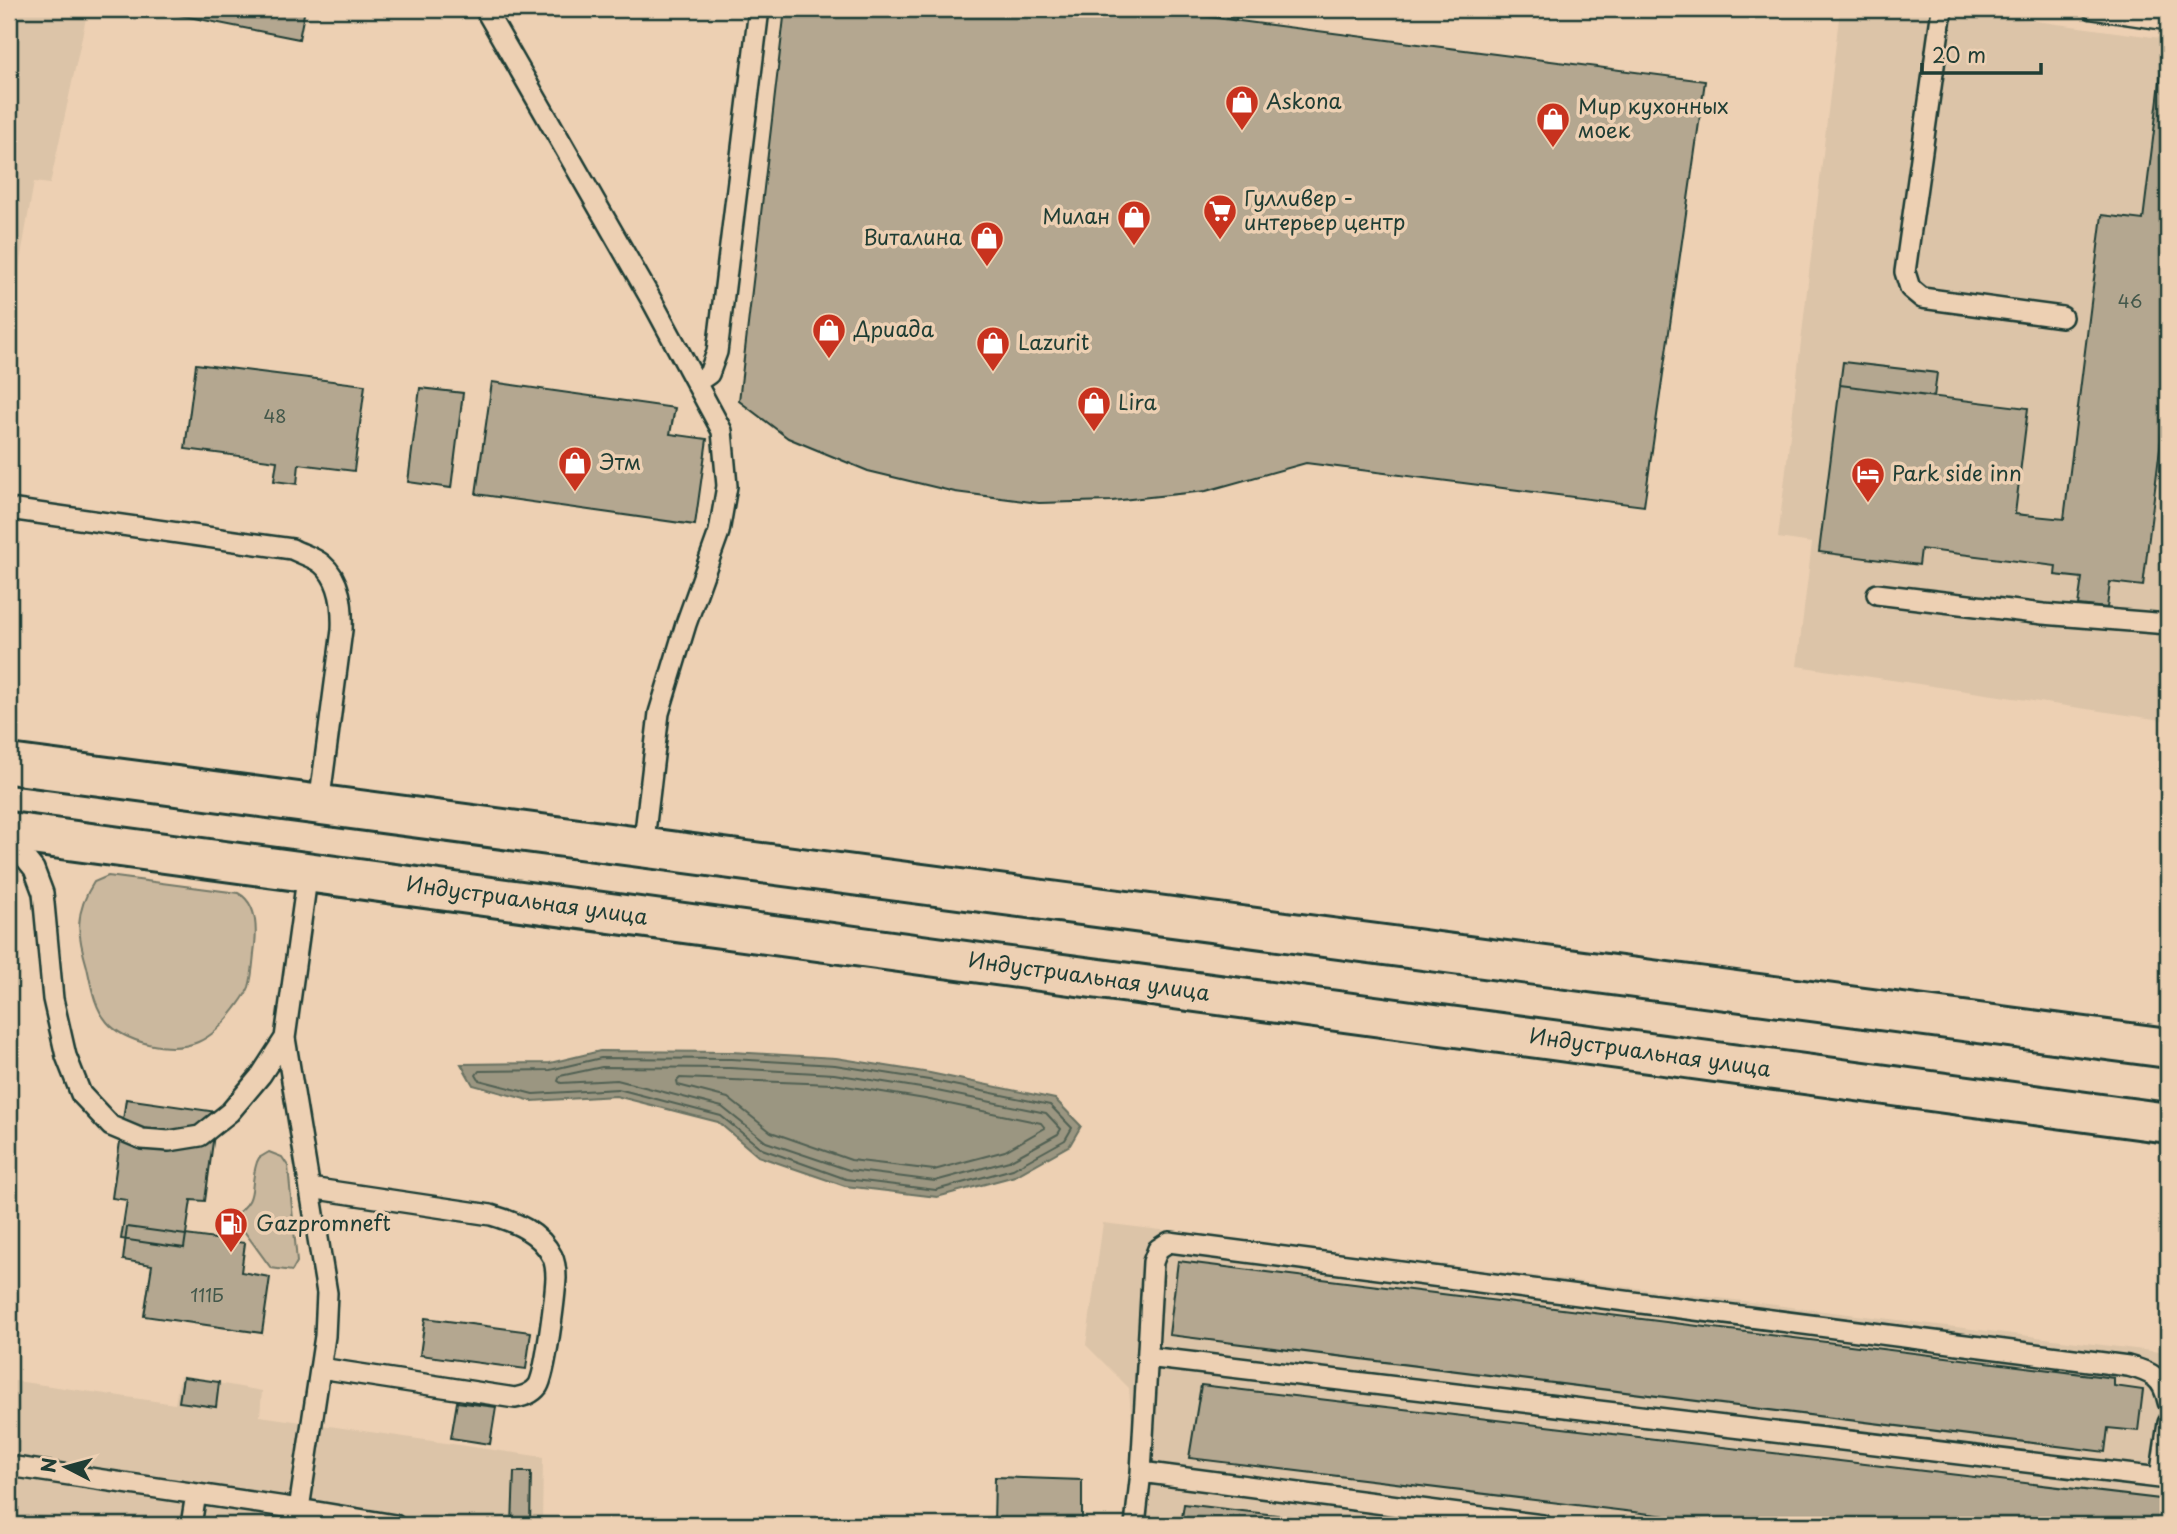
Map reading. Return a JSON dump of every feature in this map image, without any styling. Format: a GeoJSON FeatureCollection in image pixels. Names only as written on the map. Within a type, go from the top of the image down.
{"type":"FeatureCollection","features":[{"type":"Feature","properties":{"kind":"main road"},"geometry":{"type":"LineString","coordinates":[[9,764],[2168,1048]]}},
{"type":"Feature","properties":{"kind":"main road","name":"Индустриальная улица"},"geometry":{"type":"LineString","coordinates":[[9,832],[2168,1123]]}},
{"type":"Feature","properties":{"kind":"lane"},"geometry":{"type":"LineString","coordinates":[[485,9],[652,301],[722,431],[727,486],[719,532],[686,624],[659,713],[643,849]]}},
{"type":"Feature","properties":{"kind":"lane"},"geometry":{"type":"LineString","coordinates":[[696,383],[709,374],[717,352],[759,9]]}},
{"type":"Feature","properties":{"kind":"lane"},"geometry":{"type":"LineString","coordinates":[[1942,9],[1905,272],[1910,288],[1922,298],[2062,317]]}},
{"type":"Feature","properties":{"kind":"lane"},"geometry":{"type":"LineString","coordinates":[[2092,9],[2168,20]]}},
{"type":"Feature","properties":{"kind":"lane"},"geometry":{"type":"LineString","coordinates":[[9,509],[292,550],[321,563],[334,578],[343,607],[319,805]]}},
{"type":"Feature","properties":{"kind":"lane"},"geometry":{"type":"LineString","coordinates":[[1877,594],[2043,614],[2168,624]]}},
{"type":"Feature","properties":{"kind":"lane"},"geometry":{"type":"LineString","coordinates":[[9,845],[22,854],[34,869],[43,893],[53,999],[66,1056],[81,1094],[111,1126],[142,1139],[169,1141],[200,1136],[230,1112],[261,1075],[285,1038]]}},
{"type":"Feature","properties":{"kind":"lane"},"geometry":{"type":"LineString","coordinates":[[299,1509],[320,1368],[327,1293],[285,1038],[308,871]]}},
{"type":"Feature","properties":{"kind":"lane"},"geometry":{"type":"LineString","coordinates":[[310,1188],[491,1215],[515,1221],[545,1245],[554,1259],[556,1277],[544,1365],[539,1384],[530,1394],[515,1398],[320,1368]]}},
{"type":"Feature","properties":{"kind":"lane"},"geometry":{"type":"LineString","coordinates":[[1135,1525],[1141,1472],[1153,1262],[1158,1249],[1168,1242],[2128,1366],[2150,1371],[2165,1387],[2168,1402]]}},
{"type":"Feature","properties":{"kind":"lane"},"geometry":{"type":"LineString","coordinates":[[1147,1357],[2164,1479],[2168,1423]]}},
{"type":"Feature","properties":{"kind":"lane"},"geometry":{"type":"LineString","coordinates":[[9,1466],[395,1525]]}},
{"type":"Feature","properties":{"kind":"lane"},"geometry":{"type":"LineString","coordinates":[[1141,1472],[1542,1525]]}},
{"type":"Feature","properties":{"kind":"lane"},"geometry":{"type":"LineString","coordinates":[[191,1525],[197,1494]]}},
{"type":"Feature","properties":{"kind":"shaded area"},"geometry":{"type":"Polygon","coordinates":[[[9,9],[88,9],[50,184],[34,182],[9,323],[9,9]]]}},
{"type":"Feature","properties":{"kind":"shaded area"},"geometry":{"type":"Polygon","coordinates":[[[1840,9],[1946,9],[2168,39],[2168,721],[1797,666],[1812,543],[1778,538],[1840,9]]]}},
{"type":"Feature","properties":{"kind":"shaded area"},"geometry":{"type":"Polygon","coordinates":[[[108,876],[238,893],[249,903],[256,931],[249,987],[226,1020],[207,1037],[187,1046],[148,1044],[120,1033],[103,1016],[92,988],[81,944],[79,923],[83,904],[94,882],[108,876]]]}},
{"type":"Feature","properties":{"kind":"shaded area"},"geometry":{"type":"Polygon","coordinates":[[[269,1152],[282,1157],[288,1166],[297,1262],[292,1271],[271,1268],[233,1216],[250,1199],[257,1162],[269,1152]]]}},
{"type":"Feature","properties":{"kind":"shaded area"},"geometry":{"type":"Polygon","coordinates":[[[1103,1223],[2168,1353],[2168,1525],[1139,1525],[1129,1388],[1086,1345],[1103,1223]]]}},
{"type":"Feature","properties":{"kind":"shaded area"},"geometry":{"type":"Polygon","coordinates":[[[180,1376],[262,1391],[260,1416],[543,1457],[542,1525],[9,1525],[9,1380],[175,1404],[180,1376]]]}},
{"type":"Feature","properties":{"kind":"water"},"geometry":{"type":"Polygon","coordinates":[[[600,1051],[731,1052],[836,1058],[930,1073],[1055,1099],[1081,1126],[1070,1145],[1015,1176],[937,1197],[845,1186],[758,1156],[718,1122],[616,1096],[532,1101],[473,1085],[461,1064],[550,1063],[600,1051]]]}},
{"type":"Feature","properties":{"kind":"building"},"geometry":{"type":"Polygon","coordinates":[[[149,9],[305,9],[299,39],[149,9]]]}},
{"type":"Feature","properties":{"kind":"building","name":"Гулливер - интерьер центр"},"geometry":{"type":"Polygon","coordinates":[[[785,9],[1147,9],[1705,81],[1644,506],[1306,463],[1206,491],[1112,501],[1039,503],[955,492],[868,471],[788,438],[739,401],[785,9]]]}},
{"type":"Feature","properties":{"kind":"building"},"geometry":{"type":"Polygon","coordinates":[[[1147,9],[1237,9],[1236,20],[1147,9]]]}},
{"type":"Feature","properties":{"kind":"building"},"geometry":{"type":"Polygon","coordinates":[[[2163,58],[2168,59],[2168,383],[2143,586],[2110,582],[2107,608],[2078,605],[2082,578],[2055,575],[2056,566],[1921,549],[1919,565],[1819,552],[1840,385],[2028,408],[2015,514],[2064,519],[2102,215],[2143,220],[2163,58]]]}},
{"type":"Feature","properties":{"kind":"building"},"geometry":{"type":"Polygon","coordinates":[[[1843,362],[1937,373],[1934,397],[1840,385],[1843,362]]]}},
{"type":"Feature","properties":{"kind":"building"},"geometry":{"type":"Polygon","coordinates":[[[196,364],[365,385],[354,471],[299,464],[297,484],[274,481],[277,461],[185,449],[196,364]]]}},
{"type":"Feature","properties":{"kind":"building"},"geometry":{"type":"Polygon","coordinates":[[[492,382],[675,408],[670,434],[707,439],[695,525],[476,494],[492,382]]]}},
{"type":"Feature","properties":{"kind":"building"},"geometry":{"type":"Polygon","coordinates":[[[420,388],[463,393],[451,488],[408,482],[420,388]]]}},
{"type":"Feature","properties":{"kind":"building"},"geometry":{"type":"Polygon","coordinates":[[[126,1099],[217,1112],[205,1201],[191,1200],[184,1248],[121,1239],[127,1200],[112,1198],[126,1099]]]}},
{"type":"Feature","properties":{"kind":"building"},"geometry":{"type":"Polygon","coordinates":[[[127,1227],[245,1243],[241,1272],[270,1277],[262,1333],[144,1316],[152,1265],[123,1260],[127,1227]]]}},
{"type":"Feature","properties":{"kind":"building"},"geometry":{"type":"Polygon","coordinates":[[[1178,1261],[2114,1378],[2114,1386],[2143,1390],[2138,1431],[2108,1428],[2105,1452],[1169,1335],[1178,1261]]]}},
{"type":"Feature","properties":{"kind":"building"},"geometry":{"type":"Polygon","coordinates":[[[425,1318],[531,1332],[526,1369],[420,1355],[425,1318]]]}},
{"type":"Feature","properties":{"kind":"building"},"geometry":{"type":"Polygon","coordinates":[[[183,1377],[219,1382],[216,1407],[179,1402],[183,1377]]]}},
{"type":"Feature","properties":{"kind":"building"},"geometry":{"type":"Polygon","coordinates":[[[1201,1385],[2168,1500],[2168,1525],[1741,1525],[1189,1458],[1201,1385]]]}},
{"type":"Feature","properties":{"kind":"building"},"geometry":{"type":"Polygon","coordinates":[[[457,1402],[496,1407],[490,1444],[451,1438],[457,1402]]]}},
{"type":"Feature","properties":{"kind":"building"},"geometry":{"type":"Polygon","coordinates":[[[514,1472],[531,1472],[530,1525],[512,1525],[514,1472]]]}},
{"type":"Feature","properties":{"kind":"building"},"geometry":{"type":"Polygon","coordinates":[[[995,1477],[1082,1480],[1082,1525],[994,1525],[995,1477]]]}},
{"type":"Feature","properties":{"kind":"building"},"geometry":{"type":"Polygon","coordinates":[[[1184,1504],[1359,1525],[1181,1525],[1184,1504]]]}},
{"type":"Feature","properties":{"kind":"place","name":"Askona"},"geometry":{"type":"Point","coordinates":[1242,132]}},
{"type":"Feature","properties":{"kind":"place","name":"Мир кухонных моек"},"geometry":{"type":"Point","coordinates":[1553,149]}},
{"type":"Feature","properties":{"kind":"place","name":"Гулливер - интерьер центр"},"geometry":{"type":"Point","coordinates":[1220,241]}},
{"type":"Feature","properties":{"kind":"place","name":"Милан"},"geometry":{"type":"Point","coordinates":[1134,247]}},
{"type":"Feature","properties":{"kind":"place","name":"Виталина"},"geometry":{"type":"Point","coordinates":[987,268]}},
{"type":"Feature","properties":{"kind":"place","name":"Дриада"},"geometry":{"type":"Point","coordinates":[829,360]}},
{"type":"Feature","properties":{"kind":"place","name":"Lazurit"},"geometry":{"type":"Point","coordinates":[993,373]}},
{"type":"Feature","properties":{"kind":"place","name":"Lira"},"geometry":{"type":"Point","coordinates":[1094,433]}},
{"type":"Feature","properties":{"kind":"place","name":"Этм"},"geometry":{"type":"Point","coordinates":[575,493]}},
{"type":"Feature","properties":{"kind":"place","name":"Park side inn"},"geometry":{"type":"Point","coordinates":[1868,504]}},
{"type":"Feature","properties":{"kind":"place","name":"Gazpromneft"},"geometry":{"type":"Point","coordinates":[231,1254]}}]}
